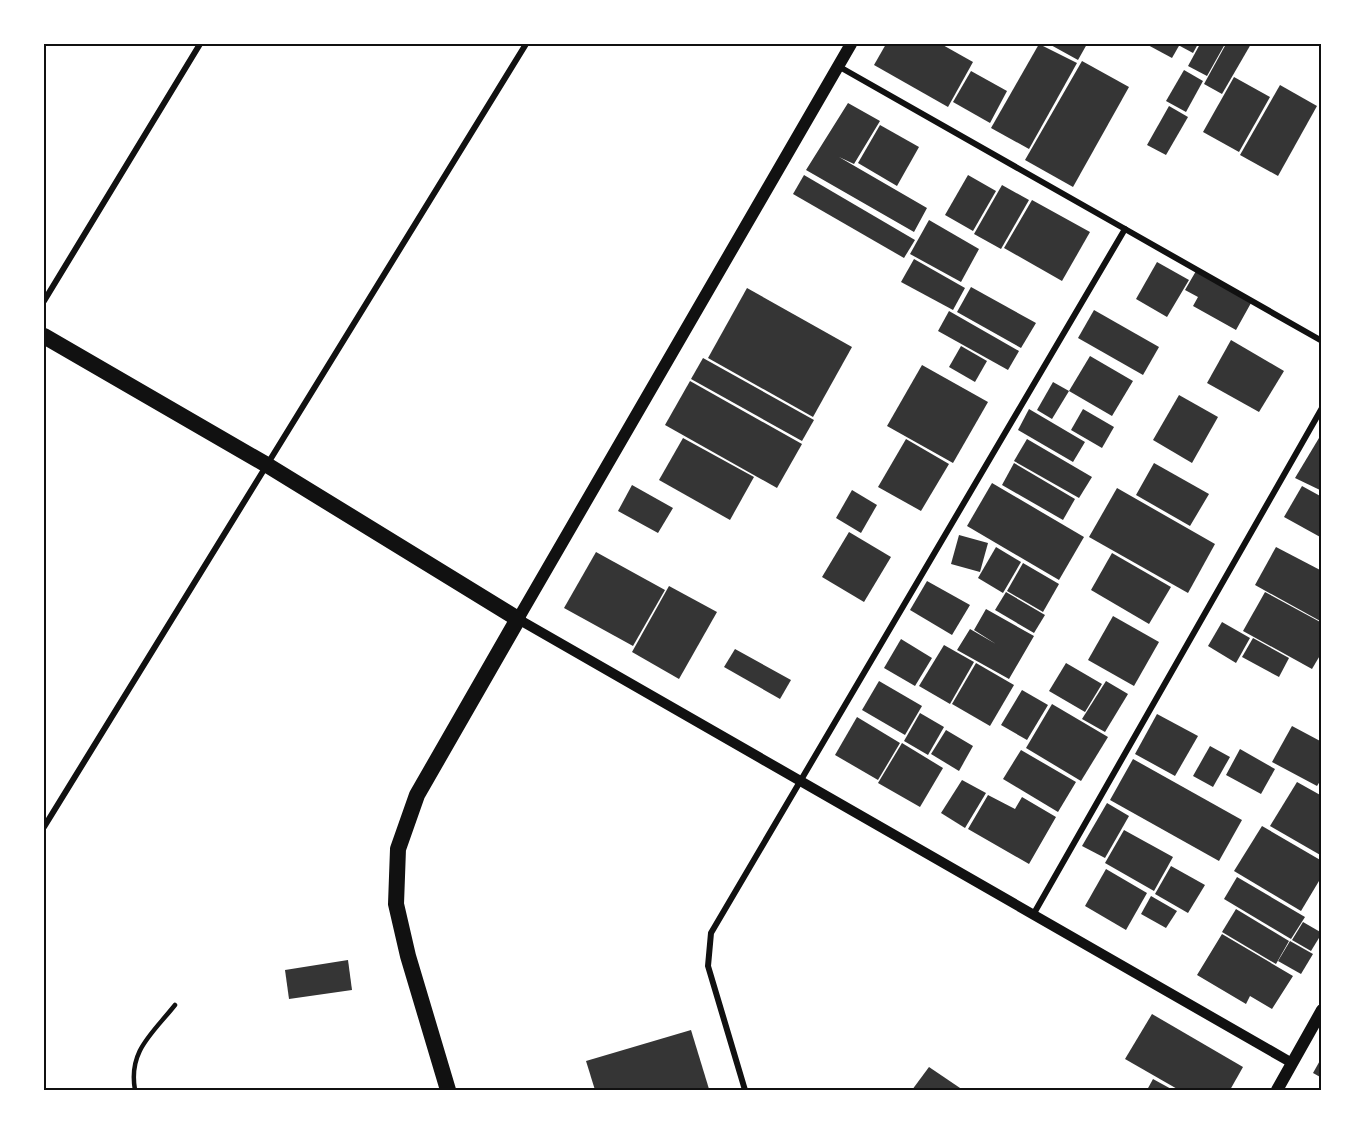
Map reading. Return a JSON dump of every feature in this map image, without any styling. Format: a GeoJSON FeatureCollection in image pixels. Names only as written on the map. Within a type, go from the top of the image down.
{"type":"FeatureCollection","features":[{"type":"Feature","properties":{"kind":"highway"},"geometry":{"type":"LineString","coordinates":[[44,336],[267,465],[518,619],[417,795],[398,849],[396,904],[408,956],[448,1090]]}},
{"type":"Feature","properties":{"kind":"main road"},"geometry":{"type":"LineString","coordinates":[[518,619],[851,44]]}},
{"type":"Feature","properties":{"kind":"main road"},"geometry":{"type":"LineString","coordinates":[[1277,1090],[1322,1010]]}},
{"type":"Feature","properties":{"kind":"street"},"geometry":{"type":"LineString","coordinates":[[44,302],[200,44]]}},
{"type":"Feature","properties":{"kind":"street"},"geometry":{"type":"LineString","coordinates":[[44,828],[526,44]]}},
{"type":"Feature","properties":{"kind":"street"},"geometry":{"type":"LineString","coordinates":[[838,66],[1322,341]]}},
{"type":"Feature","properties":{"kind":"street"},"geometry":{"type":"LineString","coordinates":[[745,1090],[708,966],[711,933],[1125,229]]}},
{"type":"Feature","properties":{"kind":"street"},"geometry":{"type":"LineString","coordinates":[[1033,915],[1322,408]]}},
{"type":"Feature","properties":{"kind":"street"},"geometry":{"type":"LineString","coordinates":[[518,619],[1292,1063]]}},
{"type":"Feature","properties":{"kind":"lane"},"geometry":{"type":"LineString","coordinates":[[135,1090],[132,1077],[135,1056],[175,1005]]}},
{"type":"Feature","properties":{"kind":"building"},"geometry":{"type":"Polygon","coordinates":[[[886,44],[941,44],[973,62],[948,107],[874,65],[886,44]]]}},
{"type":"Feature","properties":{"kind":"building"},"geometry":{"type":"Polygon","coordinates":[[[1039,44],[1077,63],[1029,149],[991,128],[1039,44]]]}},
{"type":"Feature","properties":{"kind":"building"},"geometry":{"type":"Polygon","coordinates":[[[1049,44],[1087,44],[1078,60],[1049,44]]]}},
{"type":"Feature","properties":{"kind":"building"},"geometry":{"type":"Polygon","coordinates":[[[1146,44],[1180,44],[1172,58],[1146,44]]]}},
{"type":"Feature","properties":{"kind":"building"},"geometry":{"type":"Polygon","coordinates":[[[1198,44],[1193,53],[1180,46],[1198,44]]]}},
{"type":"Feature","properties":{"kind":"building"},"geometry":{"type":"Polygon","coordinates":[[[1200,44],[1225,44],[1207,76],[1188,66],[1200,44]]]}},
{"type":"Feature","properties":{"kind":"building"},"geometry":{"type":"Polygon","coordinates":[[[1226,44],[1251,44],[1222,94],[1204,84],[1226,44]]]}},
{"type":"Feature","properties":{"kind":"building"},"geometry":{"type":"Polygon","coordinates":[[[1082,61],[1129,87],[1073,187],[1025,160],[1082,61]]]}},
{"type":"Feature","properties":{"kind":"building"},"geometry":{"type":"Polygon","coordinates":[[[1184,70],[1203,81],[1186,112],[1166,101],[1184,70]]]}},
{"type":"Feature","properties":{"kind":"building"},"geometry":{"type":"Polygon","coordinates":[[[971,71],[1007,91],[990,123],[953,102],[971,71]]]}},
{"type":"Feature","properties":{"kind":"building"},"geometry":{"type":"Polygon","coordinates":[[[1234,77],[1270,97],[1239,152],[1203,132],[1234,77]]]}},
{"type":"Feature","properties":{"kind":"building"},"geometry":{"type":"Polygon","coordinates":[[[1280,85],[1317,106],[1278,176],[1240,155],[1280,85]]]}},
{"type":"Feature","properties":{"kind":"building"},"geometry":{"type":"Polygon","coordinates":[[[848,103],[880,121],[854,164],[839,157],[927,208],[914,232],[806,170],[848,103]]]}},
{"type":"Feature","properties":{"kind":"building"},"geometry":{"type":"Polygon","coordinates":[[[1169,106],[1188,117],[1166,155],[1147,145],[1169,106]]]}},
{"type":"Feature","properties":{"kind":"building"},"geometry":{"type":"Polygon","coordinates":[[[880,125],[919,147],[897,186],[858,163],[880,125]]]}},
{"type":"Feature","properties":{"kind":"building"},"geometry":{"type":"Polygon","coordinates":[[[804,175],[915,240],[904,258],[793,194],[804,175]]]}},
{"type":"Feature","properties":{"kind":"building"},"geometry":{"type":"Polygon","coordinates":[[[968,175],[996,191],[973,231],[945,215],[968,175]]]}},
{"type":"Feature","properties":{"kind":"building"},"geometry":{"type":"Polygon","coordinates":[[[1002,185],[1029,200],[1001,249],[974,234],[1002,185]]]}},
{"type":"Feature","properties":{"kind":"building"},"geometry":{"type":"Polygon","coordinates":[[[1032,200],[1090,232],[1062,281],[1004,248],[1032,200]]]}},
{"type":"Feature","properties":{"kind":"building"},"geometry":{"type":"Polygon","coordinates":[[[929,220],[979,249],[961,282],[910,254],[929,220]]]}},
{"type":"Feature","properties":{"kind":"building"},"geometry":{"type":"Polygon","coordinates":[[[914,259],[965,288],[953,310],[901,282],[914,259]]]}},
{"type":"Feature","properties":{"kind":"building"},"geometry":{"type":"Polygon","coordinates":[[[1157,262],[1189,280],[1167,317],[1136,299],[1157,262]]]}},
{"type":"Feature","properties":{"kind":"building"},"geometry":{"type":"Polygon","coordinates":[[[1196,271],[1251,303],[1236,330],[1193,306],[1198,297],[1185,290],[1196,271]]]}},
{"type":"Feature","properties":{"kind":"building"},"geometry":{"type":"Polygon","coordinates":[[[971,287],[1036,323],[1021,348],[957,312],[971,287]]]}},
{"type":"Feature","properties":{"kind":"building"},"geometry":{"type":"Polygon","coordinates":[[[747,288],[852,347],[813,417],[708,358],[747,288]]]}},
{"type":"Feature","properties":{"kind":"building"},"geometry":{"type":"Polygon","coordinates":[[[1094,310],[1159,347],[1143,375],[1078,338],[1094,310]]]}},
{"type":"Feature","properties":{"kind":"building"},"geometry":{"type":"Polygon","coordinates":[[[949,311],[1019,351],[1008,370],[938,331],[949,311]]]}},
{"type":"Feature","properties":{"kind":"building"},"geometry":{"type":"Polygon","coordinates":[[[1231,340],[1284,371],[1259,412],[1207,383],[1231,340]]]}},
{"type":"Feature","properties":{"kind":"building"},"geometry":{"type":"Polygon","coordinates":[[[961,346],[987,361],[975,382],[949,367],[961,346]]]}},
{"type":"Feature","properties":{"kind":"building"},"geometry":{"type":"Polygon","coordinates":[[[1090,356],[1133,381],[1112,416],[1069,391],[1090,356]]]}},
{"type":"Feature","properties":{"kind":"building"},"geometry":{"type":"Polygon","coordinates":[[[703,358],[814,420],[802,441],[691,379],[703,358]]]}},
{"type":"Feature","properties":{"kind":"building"},"geometry":{"type":"Polygon","coordinates":[[[922,365],[988,402],[953,463],[887,426],[922,365]]]}},
{"type":"Feature","properties":{"kind":"building"},"geometry":{"type":"Polygon","coordinates":[[[690,381],[802,444],[777,488],[665,425],[690,381]]]}},
{"type":"Feature","properties":{"kind":"building"},"geometry":{"type":"Polygon","coordinates":[[[1053,382],[1069,391],[1052,419],[1037,410],[1053,382]]]}},
{"type":"Feature","properties":{"kind":"building"},"geometry":{"type":"Polygon","coordinates":[[[1179,395],[1218,417],[1192,463],[1153,440],[1179,395]]]}},
{"type":"Feature","properties":{"kind":"building"},"geometry":{"type":"Polygon","coordinates":[[[1029,409],[1085,442],[1073,462],[1018,430],[1029,409]]]}},
{"type":"Feature","properties":{"kind":"building"},"geometry":{"type":"Polygon","coordinates":[[[1083,409],[1114,427],[1102,448],[1071,430],[1083,409]]]}},
{"type":"Feature","properties":{"kind":"building"},"geometry":{"type":"Polygon","coordinates":[[[1322,433],[1322,491],[1295,478],[1322,433]]]}},
{"type":"Feature","properties":{"kind":"building"},"geometry":{"type":"Polygon","coordinates":[[[683,438],[754,477],[730,520],[659,480],[683,438]]]}},
{"type":"Feature","properties":{"kind":"building"},"geometry":{"type":"Polygon","coordinates":[[[906,439],[949,464],[921,511],[878,487],[906,439]]]}},
{"type":"Feature","properties":{"kind":"building"},"geometry":{"type":"Polygon","coordinates":[[[1027,439],[1092,477],[1079,498],[1014,461],[1027,439]]]}},
{"type":"Feature","properties":{"kind":"building"},"geometry":{"type":"Polygon","coordinates":[[[1014,463],[1075,499],[1063,520],[1002,485],[1014,463]]]}},
{"type":"Feature","properties":{"kind":"building"},"geometry":{"type":"Polygon","coordinates":[[[1154,463],[1209,494],[1190,526],[1136,495],[1154,463]]]}},
{"type":"Feature","properties":{"kind":"building"},"geometry":{"type":"Polygon","coordinates":[[[992,483],[1084,537],[1059,580],[967,526],[992,483]]]}},
{"type":"Feature","properties":{"kind":"building"},"geometry":{"type":"Polygon","coordinates":[[[632,485],[673,508],[658,533],[618,511],[632,485]]]}},
{"type":"Feature","properties":{"kind":"building"},"geometry":{"type":"Polygon","coordinates":[[[1302,486],[1322,497],[1322,538],[1284,517],[1302,486]]]}},
{"type":"Feature","properties":{"kind":"building"},"geometry":{"type":"Polygon","coordinates":[[[1117,488],[1215,544],[1188,593],[1089,537],[1117,488]]]}},
{"type":"Feature","properties":{"kind":"building"},"geometry":{"type":"Polygon","coordinates":[[[852,490],[877,505],[861,533],[836,518],[852,490]]]}},
{"type":"Feature","properties":{"kind":"building"},"geometry":{"type":"Polygon","coordinates":[[[849,532],[891,557],[864,602],[822,577],[849,532]]]}},
{"type":"Feature","properties":{"kind":"building"},"geometry":{"type":"Polygon","coordinates":[[[959,535],[988,543],[980,572],[951,564],[959,535]]]}},
{"type":"Feature","properties":{"kind":"building"},"geometry":{"type":"Polygon","coordinates":[[[996,547],[1021,562],[1003,593],[978,578],[996,547]]]}},
{"type":"Feature","properties":{"kind":"building"},"geometry":{"type":"Polygon","coordinates":[[[1276,547],[1322,571],[1322,622],[1255,585],[1276,547]]]}},
{"type":"Feature","properties":{"kind":"building"},"geometry":{"type":"Polygon","coordinates":[[[596,552],[665,590],[633,646],[564,608],[596,552]]]}},
{"type":"Feature","properties":{"kind":"building"},"geometry":{"type":"Polygon","coordinates":[[[1112,553],[1171,587],[1149,624],[1091,590],[1112,553]]]}},
{"type":"Feature","properties":{"kind":"building"},"geometry":{"type":"Polygon","coordinates":[[[1023,563],[1059,584],[1043,612],[1007,591],[1023,563]]]}},
{"type":"Feature","properties":{"kind":"building"},"geometry":{"type":"Polygon","coordinates":[[[927,581],[970,605],[952,635],[910,610],[927,581]]]}},
{"type":"Feature","properties":{"kind":"building"},"geometry":{"type":"Polygon","coordinates":[[[669,586],[717,612],[679,679],[632,652],[669,586]]]}},
{"type":"Feature","properties":{"kind":"building"},"geometry":{"type":"Polygon","coordinates":[[[1006,592],[1045,615],[1034,633],[995,610],[1006,592]]]}},
{"type":"Feature","properties":{"kind":"building"},"geometry":{"type":"Polygon","coordinates":[[[1265,592],[1322,623],[1322,652],[1312,669],[1243,631],[1265,592]]]}},
{"type":"Feature","properties":{"kind":"building"},"geometry":{"type":"Polygon","coordinates":[[[986,609],[1034,636],[1009,679],[957,650],[970,629],[996,644],[974,630],[986,609]]]}},
{"type":"Feature","properties":{"kind":"building"},"geometry":{"type":"Polygon","coordinates":[[[1113,616],[1159,642],[1134,686],[1088,660],[1113,616]]]}},
{"type":"Feature","properties":{"kind":"building"},"geometry":{"type":"Polygon","coordinates":[[[1222,622],[1250,638],[1236,663],[1208,646],[1222,622]]]}},
{"type":"Feature","properties":{"kind":"building"},"geometry":{"type":"Polygon","coordinates":[[[1253,638],[1289,658],[1279,677],[1242,657],[1253,638]]]}},
{"type":"Feature","properties":{"kind":"building"},"geometry":{"type":"Polygon","coordinates":[[[901,639],[932,658],[915,686],[884,668],[901,639]]]}},
{"type":"Feature","properties":{"kind":"building"},"geometry":{"type":"Polygon","coordinates":[[[944,645],[974,662],[950,704],[919,686],[944,645]]]}},
{"type":"Feature","properties":{"kind":"building"},"geometry":{"type":"Polygon","coordinates":[[[735,649],[791,680],[780,699],[724,667],[735,649]]]}},
{"type":"Feature","properties":{"kind":"building"},"geometry":{"type":"Polygon","coordinates":[[[976,663],[1014,685],[990,726],[952,704],[976,663]]]}},
{"type":"Feature","properties":{"kind":"building"},"geometry":{"type":"Polygon","coordinates":[[[1066,663],[1102,684],[1085,712],[1049,691],[1066,663]]]}},
{"type":"Feature","properties":{"kind":"building"},"geometry":{"type":"Polygon","coordinates":[[[879,681],[922,706],[905,735],[862,710],[879,681]]]}},
{"type":"Feature","properties":{"kind":"building"},"geometry":{"type":"Polygon","coordinates":[[[1106,681],[1128,694],[1105,732],[1082,719],[1106,681]]]}},
{"type":"Feature","properties":{"kind":"building"},"geometry":{"type":"Polygon","coordinates":[[[1022,690],[1048,705],[1027,740],[1001,725],[1022,690]]]}},
{"type":"Feature","properties":{"kind":"building"},"geometry":{"type":"Polygon","coordinates":[[[1052,704],[1108,737],[1081,781],[1026,748],[1052,704]]]}},
{"type":"Feature","properties":{"kind":"building"},"geometry":{"type":"Polygon","coordinates":[[[920,713],[944,727],[928,755],[904,741],[920,713]]]}},
{"type":"Feature","properties":{"kind":"building"},"geometry":{"type":"Polygon","coordinates":[[[1157,714],[1198,736],[1175,776],[1135,754],[1157,714]]]}},
{"type":"Feature","properties":{"kind":"building"},"geometry":{"type":"Polygon","coordinates":[[[857,717],[900,743],[878,780],[835,755],[857,717]]]}},
{"type":"Feature","properties":{"kind":"building"},"geometry":{"type":"Polygon","coordinates":[[[1292,726],[1322,742],[1322,778],[1317,786],[1272,762],[1292,726]]]}},
{"type":"Feature","properties":{"kind":"building"},"geometry":{"type":"Polygon","coordinates":[[[946,730],[973,746],[959,771],[931,754],[946,730]]]}},
{"type":"Feature","properties":{"kind":"building"},"geometry":{"type":"Polygon","coordinates":[[[902,743],[943,768],[920,807],[878,783],[902,743]]]}},
{"type":"Feature","properties":{"kind":"building"},"geometry":{"type":"Polygon","coordinates":[[[1210,746],[1230,757],[1213,787],[1193,776],[1210,746]]]}},
{"type":"Feature","properties":{"kind":"building"},"geometry":{"type":"Polygon","coordinates":[[[1240,749],[1275,769],[1261,794],[1226,775],[1240,749]]]}},
{"type":"Feature","properties":{"kind":"building"},"geometry":{"type":"Polygon","coordinates":[[[1021,750],[1076,782],[1058,812],[1003,779],[1021,750]]]}},
{"type":"Feature","properties":{"kind":"building"},"geometry":{"type":"Polygon","coordinates":[[[1133,759],[1242,820],[1219,861],[1110,800],[1133,759]]]}},
{"type":"Feature","properties":{"kind":"building"},"geometry":{"type":"Polygon","coordinates":[[[962,780],[986,793],[965,828],[941,813],[962,780]]]}},
{"type":"Feature","properties":{"kind":"building"},"geometry":{"type":"Polygon","coordinates":[[[1297,782],[1322,796],[1322,856],[1270,826],[1297,782]]]}},
{"type":"Feature","properties":{"kind":"building"},"geometry":{"type":"Polygon","coordinates":[[[988,795],[1015,809],[1022,797],[1056,817],[1029,864],[968,829],[988,795]]]}},
{"type":"Feature","properties":{"kind":"building"},"geometry":{"type":"Polygon","coordinates":[[[1107,803],[1129,816],[1105,858],[1082,846],[1107,803]]]}},
{"type":"Feature","properties":{"kind":"building"},"geometry":{"type":"Polygon","coordinates":[[[1262,826],[1322,861],[1322,876],[1301,911],[1234,871],[1262,826]]]}},
{"type":"Feature","properties":{"kind":"building"},"geometry":{"type":"Polygon","coordinates":[[[1124,830],[1173,857],[1154,891],[1105,863],[1124,830]]]}},
{"type":"Feature","properties":{"kind":"building"},"geometry":{"type":"Polygon","coordinates":[[[1171,866],[1205,885],[1188,913],[1155,894],[1171,866]]]}},
{"type":"Feature","properties":{"kind":"building"},"geometry":{"type":"Polygon","coordinates":[[[1106,869],[1147,893],[1126,930],[1085,906],[1106,869]]]}},
{"type":"Feature","properties":{"kind":"building"},"geometry":{"type":"Polygon","coordinates":[[[1237,877],[1305,917],[1291,939],[1224,899],[1237,877]]]}},
{"type":"Feature","properties":{"kind":"building"},"geometry":{"type":"Polygon","coordinates":[[[1151,896],[1177,911],[1166,928],[1141,914],[1151,896]]]}},
{"type":"Feature","properties":{"kind":"building"},"geometry":{"type":"Polygon","coordinates":[[[1236,909],[1289,941],[1276,964],[1222,932],[1236,909]]]}},
{"type":"Feature","properties":{"kind":"building"},"geometry":{"type":"Polygon","coordinates":[[[1303,922],[1322,933],[1311,951],[1292,940],[1303,922]]]}},
{"type":"Feature","properties":{"kind":"building"},"geometry":{"type":"Polygon","coordinates":[[[1222,934],[1293,976],[1272,1009],[1250,996],[1246,1004],[1197,975],[1222,934]]]}},
{"type":"Feature","properties":{"kind":"building"},"geometry":{"type":"Polygon","coordinates":[[[1290,941],[1313,954],[1301,974],[1278,961],[1290,941]]]}},
{"type":"Feature","properties":{"kind":"building"},"geometry":{"type":"Polygon","coordinates":[[[348,960],[352,990],[289,999],[285,970],[348,960]]]}},
{"type":"Feature","properties":{"kind":"building"},"geometry":{"type":"Polygon","coordinates":[[[1152,1014],[1243,1067],[1230,1090],[1179,1090],[1125,1059],[1152,1014]]]}},
{"type":"Feature","properties":{"kind":"building"},"geometry":{"type":"Polygon","coordinates":[[[691,1030],[709,1089],[595,1090],[586,1061],[691,1030]]]}},
{"type":"Feature","properties":{"kind":"building"},"geometry":{"type":"Polygon","coordinates":[[[1322,1057],[1322,1078],[1313,1073],[1322,1057]]]}},
{"type":"Feature","properties":{"kind":"building"},"geometry":{"type":"Polygon","coordinates":[[[929,1067],[963,1090],[912,1090],[929,1067]]]}},
{"type":"Feature","properties":{"kind":"building"},"geometry":{"type":"Polygon","coordinates":[[[1153,1079],[1173,1090],[1147,1090],[1153,1079]]]}}]}
